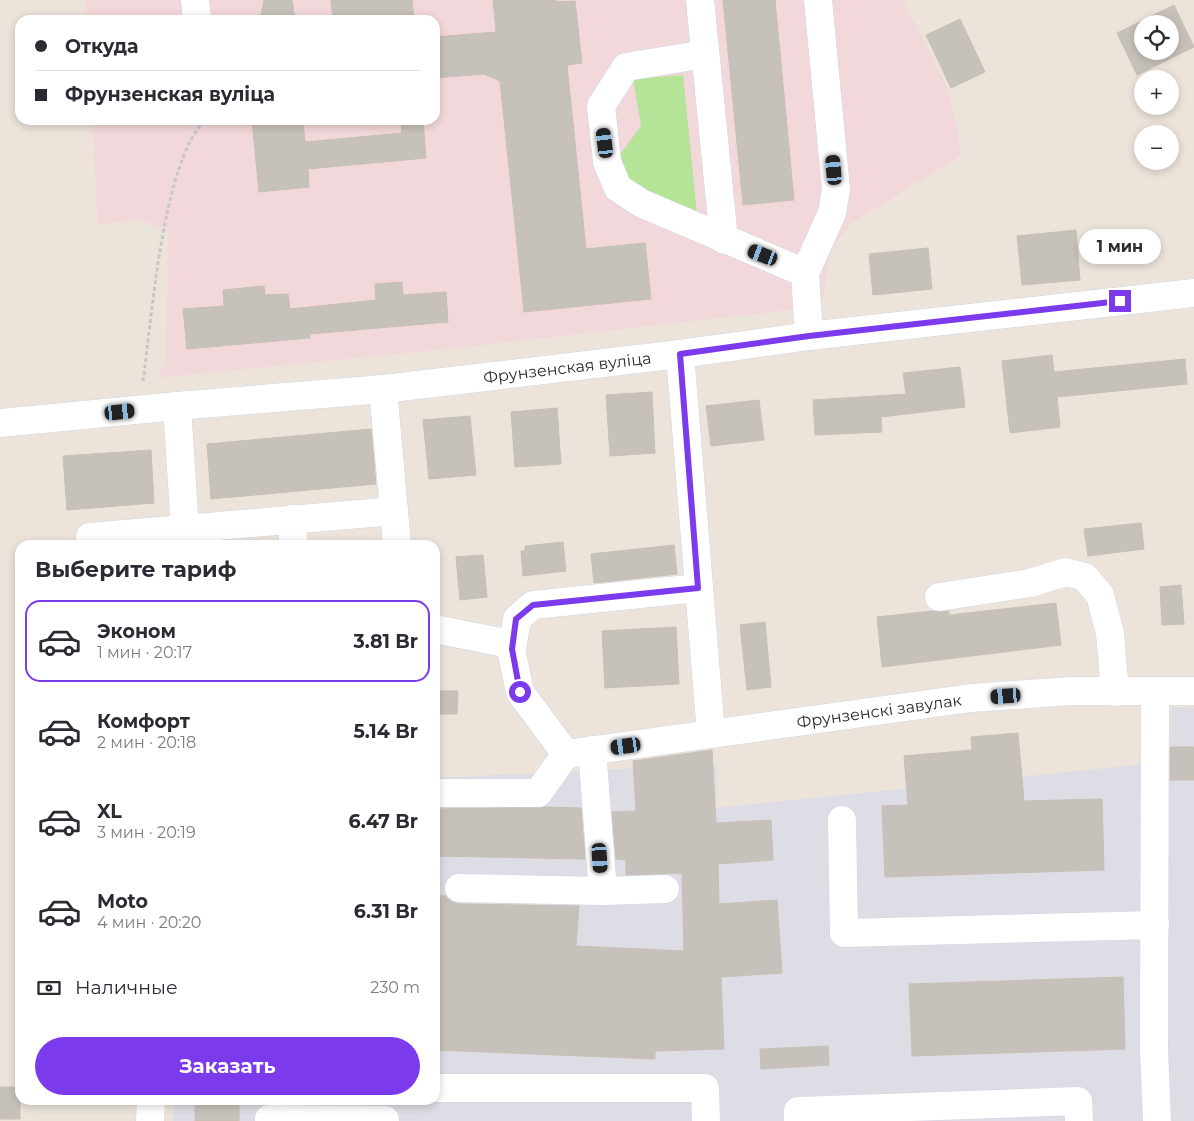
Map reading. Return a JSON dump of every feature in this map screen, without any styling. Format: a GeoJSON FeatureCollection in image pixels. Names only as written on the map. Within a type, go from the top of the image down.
{"type":"FeatureCollection","features":[{"type":"Feature","properties":{"kind":"street"},"geometry":{"type":"LineString","coordinates":[[195,0],[196,15]]}},
{"type":"Feature","properties":{"kind":"street"},"geometry":{"type":"LineString","coordinates":[[700,0],[724,240]]}},
{"type":"Feature","properties":{"kind":"street"},"geometry":{"type":"LineString","coordinates":[[809,336],[805,273],[832,213],[836,190],[818,0]]}},
{"type":"Feature","properties":{"kind":"street"},"geometry":{"type":"LineString","coordinates":[[705,54],[626,67],[601,106],[608,162],[618,188],[641,203],[805,273]]}},
{"type":"Feature","properties":{"kind":"street","name":"Фрунзенская вуліца"},"geometry":{"type":"LineString","coordinates":[[0,423],[383,389],[680,354],[809,336],[1194,293]]}},
{"type":"Feature","properties":{"kind":"street"},"geometry":{"type":"LineString","coordinates":[[680,354],[711,734]]}},
{"type":"Feature","properties":{"kind":"street"},"geometry":{"type":"LineString","coordinates":[[383,389],[396,540]]}},
{"type":"Feature","properties":{"kind":"street"},"geometry":{"type":"LineString","coordinates":[[177,406],[185,529]]}},
{"type":"Feature","properties":{"kind":"street"},"geometry":{"type":"LineString","coordinates":[[90,537],[185,529],[293,532],[394,511]]}},
{"type":"Feature","properties":{"kind":"street"},"geometry":{"type":"LineString","coordinates":[[939,597],[1030,583],[1066,572],[1085,577],[1100,595],[1110,633],[1115,692]]}},
{"type":"Feature","properties":{"kind":"street"},"geometry":{"type":"LineString","coordinates":[[512,649],[516,619],[533,605],[698,588]]}},
{"type":"Feature","properties":{"kind":"street"},"geometry":{"type":"LineString","coordinates":[[440,630],[510,644],[520,692],[566,754],[538,793],[440,793]]}},
{"type":"Feature","properties":{"kind":"street","name":"Фрунзенскі завулак"},"geometry":{"type":"LineString","coordinates":[[566,754],[971,698],[1072,691],[1194,691]]}},
{"type":"Feature","properties":{"kind":"street"},"geometry":{"type":"LineString","coordinates":[[1155,692],[1156,1121]]}},
{"type":"Feature","properties":{"kind":"street"},"geometry":{"type":"LineString","coordinates":[[592,750],[603,891]]}},
{"type":"Feature","properties":{"kind":"street"},"geometry":{"type":"LineString","coordinates":[[842,820],[844,933],[1155,925]]}},
{"type":"Feature","properties":{"kind":"street"},"geometry":{"type":"LineString","coordinates":[[460,888],[603,891],[665,889]]}},
{"type":"Feature","properties":{"kind":"street"},"geometry":{"type":"LineString","coordinates":[[440,1088],[705,1088],[706,1121]]}},
{"type":"Feature","properties":{"kind":"street"},"geometry":{"type":"LineString","coordinates":[[798,1121],[798,1111],[1078,1101],[1079,1121]]}},
{"type":"Feature","properties":{"kind":"street"},"geometry":{"type":"LineString","coordinates":[[150,1121],[151,1105]]}},
{"type":"Feature","properties":{"kind":"street"},"geometry":{"type":"LineString","coordinates":[[269,1113],[387,1113]]}},
{"type":"Feature","properties":{"kind":"path"},"geometry":{"type":"LineString","coordinates":[[143,387],[166,215],[188,144],[199,125]]}},
{"type":"Feature","properties":{"kind":"shaded area"},"geometry":{"type":"Polygon","coordinates":[[[84,0],[903,0],[948,88],[962,155],[852,223],[832,247],[820,313],[807,308],[476,346],[156,378],[166,363],[168,232],[141,219],[98,225],[92,125],[440,125],[440,15],[86,15],[84,0]]]}},
{"type":"Feature","properties":{"kind":"shaded area"},"geometry":{"type":"Polygon","coordinates":[[[1171,707],[1194,708],[1194,1121],[173,1121],[174,1105],[440,1105],[440,778],[717,764],[716,808],[1127,766],[1170,759],[1171,707]]]}},
{"type":"Feature","properties":{"kind":"green space"},"geometry":{"type":"Polygon","coordinates":[[[683,75],[698,223],[624,180],[619,156],[641,126],[633,79],[683,75]]]}},
{"type":"Feature","properties":{"kind":"building"},"geometry":{"type":"Polygon","coordinates":[[[264,0],[292,0],[294,15],[261,15],[264,0]]]}},
{"type":"Feature","properties":{"kind":"building"},"geometry":{"type":"Polygon","coordinates":[[[331,0],[412,0],[414,15],[332,15],[331,0]]]}},
{"type":"Feature","properties":{"kind":"building"},"geometry":{"type":"Polygon","coordinates":[[[493,0],[575,1],[582,63],[567,65],[586,249],[645,243],[651,299],[524,312],[500,81],[484,74],[440,78],[440,37],[496,32],[493,0]]]}},
{"type":"Feature","properties":{"kind":"building"},"geometry":{"type":"Polygon","coordinates":[[[723,0],[775,0],[794,200],[743,205],[723,0]]]}},
{"type":"Feature","properties":{"kind":"building"},"geometry":{"type":"Polygon","coordinates":[[[1174,5],[1179,15],[1154,15],[1174,5]]]}},
{"type":"Feature","properties":{"kind":"building"},"geometry":{"type":"Polygon","coordinates":[[[1179,16],[1194,47],[1179,54],[1179,16]]]}},
{"type":"Feature","properties":{"kind":"building"},"geometry":{"type":"Polygon","coordinates":[[[960,19],[985,72],[951,88],[926,35],[960,19]]]}},
{"type":"Feature","properties":{"kind":"building"},"geometry":{"type":"Polygon","coordinates":[[[1134,25],[1134,60],[1168,60],[1147,70],[1135,70],[1117,33],[1134,25]]]}},
{"type":"Feature","properties":{"kind":"building"},"geometry":{"type":"Polygon","coordinates":[[[252,125],[303,125],[305,142],[402,133],[401,125],[423,125],[426,158],[308,169],[309,187],[259,192],[252,125]]]}},
{"type":"Feature","properties":{"kind":"building"},"geometry":{"type":"Polygon","coordinates":[[[1076,230],[1080,280],[1022,285],[1017,236],[1076,230]]]}},
{"type":"Feature","properties":{"kind":"building"},"geometry":{"type":"Polygon","coordinates":[[[928,248],[932,289],[873,295],[869,254],[928,248]]]}},
{"type":"Feature","properties":{"kind":"building"},"geometry":{"type":"Polygon","coordinates":[[[402,282],[403,295],[446,292],[448,322],[310,334],[310,338],[187,349],[183,309],[224,306],[223,290],[264,286],[265,295],[288,294],[290,309],[376,300],[375,284],[402,282]]]}},
{"type":"Feature","properties":{"kind":"building"},"geometry":{"type":"Polygon","coordinates":[[[1052,355],[1054,372],[1185,359],[1187,384],[1057,397],[1060,427],[1010,433],[1002,361],[1052,355]]]}},
{"type":"Feature","properties":{"kind":"building"},"geometry":{"type":"Polygon","coordinates":[[[960,367],[965,407],[881,417],[882,432],[815,435],[813,400],[906,394],[903,373],[960,367]]]}},
{"type":"Feature","properties":{"kind":"building"},"geometry":{"type":"Polygon","coordinates":[[[652,392],[655,453],[610,456],[606,395],[652,392]]]}},
{"type":"Feature","properties":{"kind":"building"},"geometry":{"type":"Polygon","coordinates":[[[759,400],[764,440],[711,446],[706,406],[759,400]]]}},
{"type":"Feature","properties":{"kind":"building"},"geometry":{"type":"Polygon","coordinates":[[[557,408],[561,464],[515,467],[511,412],[557,408]]]}},
{"type":"Feature","properties":{"kind":"building"},"geometry":{"type":"Polygon","coordinates":[[[470,416],[476,475],[429,479],[423,420],[470,416]]]}},
{"type":"Feature","properties":{"kind":"building"},"geometry":{"type":"Polygon","coordinates":[[[371,429],[376,484],[211,499],[207,444],[371,429]]]}},
{"type":"Feature","properties":{"kind":"building"},"geometry":{"type":"Polygon","coordinates":[[[151,450],[154,503],[67,510],[63,456],[151,450]]]}},
{"type":"Feature","properties":{"kind":"building"},"geometry":{"type":"Polygon","coordinates":[[[1141,523],[1144,549],[1088,556],[1084,529],[1141,523]]]}},
{"type":"Feature","properties":{"kind":"building"},"geometry":{"type":"Polygon","coordinates":[[[563,542],[566,571],[523,576],[521,551],[525,551],[525,546],[563,542]]]}},
{"type":"Feature","properties":{"kind":"building"},"geometry":{"type":"Polygon","coordinates":[[[674,545],[677,574],[594,583],[591,554],[674,545]]]}},
{"type":"Feature","properties":{"kind":"building"},"geometry":{"type":"Polygon","coordinates":[[[483,555],[487,597],[460,600],[456,557],[483,555]]]}},
{"type":"Feature","properties":{"kind":"building"},"geometry":{"type":"Polygon","coordinates":[[[1181,585],[1184,624],[1162,625],[1160,587],[1181,585]]]}},
{"type":"Feature","properties":{"kind":"building"},"geometry":{"type":"Polygon","coordinates":[[[1056,603],[1061,645],[882,667],[877,617],[932,611],[949,611],[949,615],[1056,603]]]}},
{"type":"Feature","properties":{"kind":"building"},"geometry":{"type":"Polygon","coordinates":[[[765,622],[771,687],[747,690],[740,625],[765,622]]]}},
{"type":"Feature","properties":{"kind":"building"},"geometry":{"type":"Polygon","coordinates":[[[676,627],[679,684],[605,688],[602,631],[676,627]]]}},
{"type":"Feature","properties":{"kind":"building"},"geometry":{"type":"Polygon","coordinates":[[[440,691],[458,691],[457,714],[440,714],[440,691]]]}},
{"type":"Feature","properties":{"kind":"building"},"geometry":{"type":"Polygon","coordinates":[[[1018,733],[1024,801],[1102,799],[1104,870],[885,877],[882,806],[908,805],[904,756],[972,750],[971,737],[1018,733]]]}},
{"type":"Feature","properties":{"kind":"building"},"geometry":{"type":"Polygon","coordinates":[[[1170,747],[1194,747],[1194,780],[1170,780],[1170,747]]]}},
{"type":"Feature","properties":{"kind":"building"},"geometry":{"type":"Polygon","coordinates":[[[712,750],[716,823],[771,820],[773,860],[718,864],[719,904],[777,900],[782,973],[721,977],[724,1049],[655,1051],[655,1059],[440,1050],[440,896],[445,896],[459,904],[579,906],[576,946],[684,951],[682,873],[626,875],[626,860],[616,859],[612,812],[636,811],[633,761],[712,750]]]}},
{"type":"Feature","properties":{"kind":"building"},"geometry":{"type":"Polygon","coordinates":[[[581,808],[585,859],[440,856],[440,809],[581,808]]]}},
{"type":"Feature","properties":{"kind":"building"},"geometry":{"type":"Polygon","coordinates":[[[1123,977],[1125,1049],[912,1056],[909,984],[1123,977]]]}},
{"type":"Feature","properties":{"kind":"building"},"geometry":{"type":"Polygon","coordinates":[[[828,1046],[829,1065],[761,1069],[760,1049],[828,1046]]]}},
{"type":"Feature","properties":{"kind":"building"},"geometry":{"type":"Polygon","coordinates":[[[0,1087],[15,1087],[15,1105],[20,1105],[20,1119],[0,1119],[0,1087]]]}},
{"type":"Feature","properties":{"kind":"building"},"geometry":{"type":"Polygon","coordinates":[[[195,1105],[239,1105],[239,1121],[195,1121],[195,1105]]]}},
{"type":"Feature","properties":{"kind":"route"},"geometry":{"type":"LineString","coordinates":[[520,692],[512,649],[516,619],[533,605],[698,588],[680,354],[809,336],[1120,301]]}}]}
